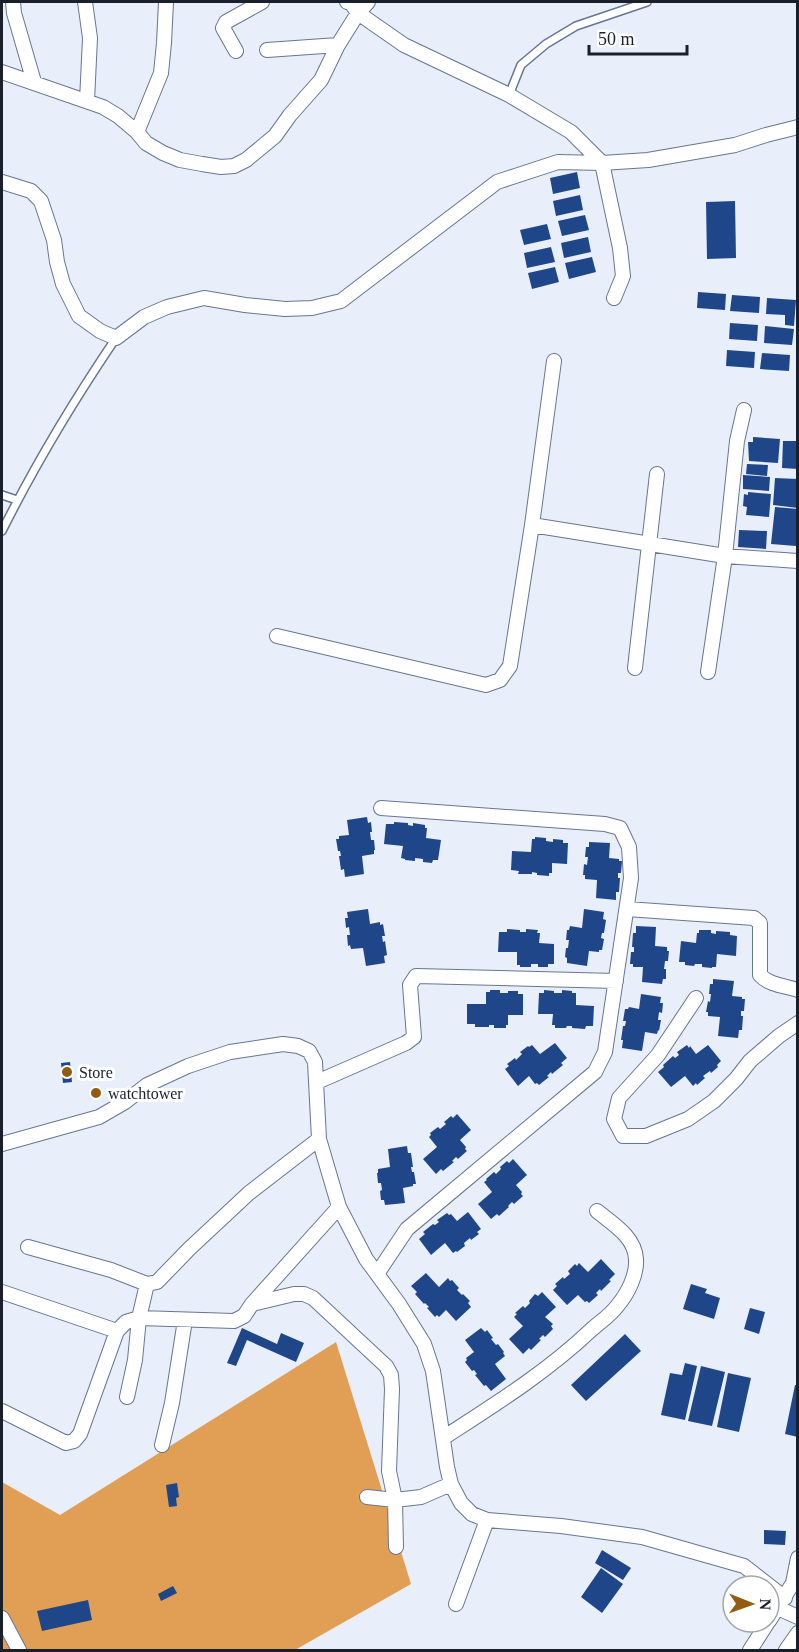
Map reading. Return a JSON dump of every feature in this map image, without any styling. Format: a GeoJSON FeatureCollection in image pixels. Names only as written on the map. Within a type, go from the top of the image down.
{"type":"FeatureCollection","features":[{"type":"Feature","properties":{"kind":"street"},"geometry":{"type":"LineString","coordinates":[[13,2],[34,82]]}},
{"type":"Feature","properties":{"kind":"street"},"geometry":{"type":"LineString","coordinates":[[85,2],[90,38],[87,101]]}},
{"type":"Feature","properties":{"kind":"street"},"geometry":{"type":"LineString","coordinates":[[137,132],[161,73],[166,2]]}},
{"type":"Feature","properties":{"kind":"street"},"geometry":{"type":"LineString","coordinates":[[236,51],[224,28],[226,22],[262,2]]}},
{"type":"Feature","properties":{"kind":"street"},"geometry":{"type":"LineString","coordinates":[[347,2],[351,3],[358,13],[404,45],[509,95],[571,132],[602,163],[620,248],[623,276],[614,298]]}},
{"type":"Feature","properties":{"kind":"street"},"geometry":{"type":"LineString","coordinates":[[2,72],[103,107],[118,116],[146,143],[180,160],[221,167],[234,166],[246,160],[274,136],[321,80],[338,45],[358,13],[368,2]]}},
{"type":"Feature","properties":{"kind":"street"},"geometry":{"type":"LineString","coordinates":[[267,50],[338,45]]}},
{"type":"Feature","properties":{"kind":"street"},"geometry":{"type":"LineString","coordinates":[[2,182],[31,191],[41,201],[54,240],[63,284],[79,316],[100,331],[116,338],[144,317],[167,307],[204,298],[285,309],[312,308],[341,301],[497,182],[558,162],[602,163],[648,160],[735,145],[798,127]]}},
{"type":"Feature","properties":{"kind":"street"},"geometry":{"type":"LineString","coordinates":[[277,636],[486,685],[500,680],[510,666],[554,361]]}},
{"type":"Feature","properties":{"kind":"street"},"geometry":{"type":"LineString","coordinates":[[708,672],[725,556],[736,441],[744,411]]}},
{"type":"Feature","properties":{"kind":"street"},"geometry":{"type":"LineString","coordinates":[[634,668],[657,474]]}},
{"type":"Feature","properties":{"kind":"street"},"geometry":{"type":"LineString","coordinates":[[532,525],[725,556],[798,561]]}},
{"type":"Feature","properties":{"kind":"street"},"geometry":{"type":"LineString","coordinates":[[377,1274],[408,1229],[595,1072],[605,1052],[632,878],[629,847],[620,828],[605,824],[381,808]]}},
{"type":"Feature","properties":{"kind":"street"},"geometry":{"type":"LineString","coordinates":[[627,909],[754,918],[760,923],[760,975],[765,980],[798,990]]}},
{"type":"Feature","properties":{"kind":"street"},"geometry":{"type":"LineString","coordinates":[[316,1082],[406,1043],[414,1037],[410,985],[416,976],[616,981]]}},
{"type":"Feature","properties":{"kind":"street"},"geometry":{"type":"LineString","coordinates":[[696,998],[658,1055],[619,1098],[614,1119],[623,1136],[646,1136],[688,1119],[714,1101],[750,1061],[798,1023]]}},
{"type":"Feature","properties":{"kind":"street"},"geometry":{"type":"LineString","coordinates":[[2,1144],[99,1117],[125,1102],[147,1085],[188,1066],[230,1052],[283,1044],[309,1050],[315,1062],[319,1138],[339,1207],[366,1259],[399,1304],[424,1344],[433,1371],[447,1467],[451,1484],[461,1503],[472,1514],[487,1520],[561,1526],[642,1537],[744,1566],[752,1574]]}},
{"type":"Feature","properties":{"kind":"street"},"geometry":{"type":"LineString","coordinates":[[28,1247],[111,1270],[147,1284],[157,1282],[249,1193],[319,1138]]}},
{"type":"Feature","properties":{"kind":"street"},"geometry":{"type":"LineString","coordinates":[[2,1411],[66,1443],[74,1441],[80,1434],[117,1331],[126,1322],[139,1318],[234,1321],[244,1316],[252,1304],[339,1207]]}},
{"type":"Feature","properties":{"kind":"street"},"geometry":{"type":"LineString","coordinates":[[443,1438],[512,1393],[574,1346],[618,1306],[630,1286],[636,1257],[630,1239],[597,1211]]}},
{"type":"Feature","properties":{"kind":"street"},"geometry":{"type":"LineString","coordinates":[[127,1397],[135,1360],[139,1318],[147,1284]]}},
{"type":"Feature","properties":{"kind":"street"},"geometry":{"type":"LineString","coordinates":[[2,1292],[117,1331]]}},
{"type":"Feature","properties":{"kind":"street"},"geometry":{"type":"LineString","coordinates":[[252,1304],[304,1293],[313,1298],[386,1366],[392,1382],[389,1471],[395,1500],[396,1547]]}},
{"type":"Feature","properties":{"kind":"street"},"geometry":{"type":"LineString","coordinates":[[162,1445],[172,1403],[185,1320]]}},
{"type":"Feature","properties":{"kind":"street"},"geometry":{"type":"LineString","coordinates":[[366,1497],[395,1500],[421,1497],[451,1484]]}},
{"type":"Feature","properties":{"kind":"street"},"geometry":{"type":"LineString","coordinates":[[456,1604],[487,1520]]}},
{"type":"Feature","properties":{"kind":"street"},"geometry":{"type":"LineString","coordinates":[[798,1558],[795,1584],[781,1603],[798,1617]]}},
{"type":"Feature","properties":{"kind":"street"},"geometry":{"type":"LineString","coordinates":[[2,1618],[19,1650]]}},
{"type":"Feature","properties":{"kind":"street"},"geometry":{"type":"LineString","coordinates":[[786,1650],[798,1633]]}},
{"type":"Feature","properties":{"kind":"street"},"geometry":{"type":"LineString","coordinates":[[750,1650],[760,1634]]}},
{"type":"Feature","properties":{"kind":"lane"},"geometry":{"type":"LineString","coordinates":[[509,95],[521,64],[546,44],[576,26],[647,2]]}},
{"type":"Feature","properties":{"kind":"lane"},"geometry":{"type":"LineString","coordinates":[[2,531],[17,500],[72,406],[116,338]]}},
{"type":"Feature","properties":{"kind":"lane"},"geometry":{"type":"LineString","coordinates":[[2,495],[17,500]]}},
{"type":"Feature","properties":{"kind":"shaded area"},"geometry":{"type":"Polygon","coordinates":[[[336,1342],[411,1584],[295,1650],[2,1650],[2,1482],[60,1515],[336,1342]]]}},
{"type":"Feature","properties":{"kind":"building"},"geometry":{"type":"Polygon","coordinates":[[[577,172],[580,188],[553,194],[550,178],[577,172]]]}},
{"type":"Feature","properties":{"kind":"building"},"geometry":{"type":"Polygon","coordinates":[[[580,195],[583,210],[556,216],[553,201],[580,195]]]}},
{"type":"Feature","properties":{"kind":"building"},"geometry":{"type":"Polygon","coordinates":[[[735,201],[736,258],[707,259],[706,202],[735,201]]]}},
{"type":"Feature","properties":{"kind":"building"},"geometry":{"type":"Polygon","coordinates":[[[585,215],[589,230],[562,236],[558,221],[585,215]]]}},
{"type":"Feature","properties":{"kind":"building"},"geometry":{"type":"Polygon","coordinates":[[[547,224],[551,239],[524,245],[520,230],[547,224]]]}},
{"type":"Feature","properties":{"kind":"building"},"geometry":{"type":"Polygon","coordinates":[[[588,237],[591,252],[564,258],[561,243],[588,237]]]}},
{"type":"Feature","properties":{"kind":"building"},"geometry":{"type":"Polygon","coordinates":[[[551,247],[555,262],[527,268],[524,253],[551,247]]]}},
{"type":"Feature","properties":{"kind":"building"},"geometry":{"type":"Polygon","coordinates":[[[592,257],[596,272],[569,279],[565,263],[592,257]]]}},
{"type":"Feature","properties":{"kind":"building"},"geometry":{"type":"Polygon","coordinates":[[[555,267],[559,282],[532,289],[528,273],[555,267]]]}},
{"type":"Feature","properties":{"kind":"building"},"geometry":{"type":"Polygon","coordinates":[[[698,292],[726,294],[725,310],[697,308],[698,292]]]}},
{"type":"Feature","properties":{"kind":"building"},"geometry":{"type":"Polygon","coordinates":[[[732,295],[760,297],[759,313],[730,311],[732,295]]]}},
{"type":"Feature","properties":{"kind":"building"},"geometry":{"type":"Polygon","coordinates":[[[767,298],[796,300],[794,326],[785,325],[785,315],[766,314],[767,298]]]}},
{"type":"Feature","properties":{"kind":"building"},"geometry":{"type":"Polygon","coordinates":[[[730,323],[758,325],[757,341],[729,339],[730,323]]]}},
{"type":"Feature","properties":{"kind":"building"},"geometry":{"type":"Polygon","coordinates":[[[765,326],[794,329],[792,345],[764,343],[765,326]]]}},
{"type":"Feature","properties":{"kind":"building"},"geometry":{"type":"Polygon","coordinates":[[[727,350],[755,352],[754,368],[726,366],[727,350]]]}},
{"type":"Feature","properties":{"kind":"building"},"geometry":{"type":"Polygon","coordinates":[[[762,353],[790,355],[789,371],[760,369],[762,353]]]}},
{"type":"Feature","properties":{"kind":"building"},"geometry":{"type":"Polygon","coordinates":[[[753,437],[780,439],[778,463],[749,461],[748,442],[753,442],[753,437]]]}},
{"type":"Feature","properties":{"kind":"building"},"geometry":{"type":"Polygon","coordinates":[[[783,441],[798,441],[798,469],[782,468],[783,441]]]}},
{"type":"Feature","properties":{"kind":"building"},"geometry":{"type":"Polygon","coordinates":[[[747,464],[768,465],[767,476],[746,474],[747,464]]]}},
{"type":"Feature","properties":{"kind":"building"},"geometry":{"type":"Polygon","coordinates":[[[743,475],[770,477],[769,491],[743,489],[743,475]]]}},
{"type":"Feature","properties":{"kind":"building"},"geometry":{"type":"Polygon","coordinates":[[[775,478],[798,479],[798,508],[773,505],[775,478]]]}},
{"type":"Feature","properties":{"kind":"building"},"geometry":{"type":"Polygon","coordinates":[[[748,492],[771,494],[769,517],[746,515],[747,507],[743,506],[744,494],[748,495],[748,492]]]}},
{"type":"Feature","properties":{"kind":"building"},"geometry":{"type":"Polygon","coordinates":[[[775,507],[798,509],[796,546],[771,544],[775,507]]]}},
{"type":"Feature","properties":{"kind":"building"},"geometry":{"type":"Polygon","coordinates":[[[739,530],[767,531],[766,549],[738,547],[739,530]]]}},
{"type":"Feature","properties":{"kind":"building"},"geometry":{"type":"Polygon","coordinates":[[[367,817],[368,823],[371,822],[372,832],[370,832],[371,840],[374,840],[374,854],[362,856],[364,874],[345,877],[344,869],[341,870],[339,856],[341,856],[336,839],[339,839],[339,836],[349,835],[347,820],[367,817]]]}},
{"type":"Feature","properties":{"kind":"building"},"geometry":{"type":"Polygon","coordinates":[[[394,822],[408,823],[413,826],[413,823],[425,825],[426,838],[441,840],[438,860],[433,860],[432,863],[415,858],[415,861],[405,860],[401,858],[403,846],[384,844],[386,824],[394,824],[394,822]]]}},
{"type":"Feature","properties":{"kind":"building"},"geometry":{"type":"Polygon","coordinates":[[[546,838],[546,841],[553,842],[553,839],[563,840],[563,843],[568,843],[567,864],[552,863],[552,873],[549,873],[549,876],[532,872],[532,874],[518,874],[519,871],[511,870],[512,851],[531,852],[532,839],[546,838]]]}},
{"type":"Feature","properties":{"kind":"building"},"geometry":{"type":"Polygon","coordinates":[[[589,842],[610,843],[609,858],[622,861],[621,873],[618,873],[619,892],[616,892],[616,900],[596,898],[597,880],[585,879],[583,875],[584,864],[587,865],[588,857],[585,857],[589,842]]]}},
{"type":"Feature","properties":{"kind":"building"},"geometry":{"type":"Polygon","coordinates":[[[368,909],[370,924],[380,922],[380,925],[383,924],[385,936],[382,936],[387,955],[384,956],[385,963],[366,966],[363,948],[351,949],[350,945],[348,946],[347,935],[350,935],[349,927],[346,928],[345,918],[348,918],[347,912],[368,909]]]}},
{"type":"Feature","properties":{"kind":"building"},"geometry":{"type":"Polygon","coordinates":[[[584,909],[604,912],[603,919],[606,920],[601,938],[604,939],[602,950],[589,951],[587,966],[567,963],[565,957],[569,940],[566,940],[567,930],[570,926],[582,928],[584,909]]]}},
{"type":"Feature","properties":{"kind":"building"},"geometry":{"type":"Polygon","coordinates":[[[636,926],[656,927],[655,946],[667,947],[669,951],[664,969],[666,969],[666,979],[663,979],[662,984],[642,982],[643,967],[633,967],[633,964],[630,964],[631,952],[634,952],[633,933],[636,933],[636,926]]]}},
{"type":"Feature","properties":{"kind":"building"},"geometry":{"type":"Polygon","coordinates":[[[507,929],[520,930],[520,932],[526,932],[526,929],[538,930],[539,943],[554,944],[554,964],[548,964],[548,967],[531,964],[531,967],[520,967],[517,965],[517,952],[498,952],[499,932],[507,932],[507,929]]]}},
{"type":"Feature","properties":{"kind":"building"},"geometry":{"type":"Polygon","coordinates":[[[699,930],[711,930],[711,933],[716,934],[716,931],[730,932],[730,935],[737,936],[736,956],[717,954],[716,967],[712,968],[702,967],[702,964],[694,966],[679,962],[681,941],[696,943],[699,930]]]}},
{"type":"Feature","properties":{"kind":"building"},"geometry":{"type":"Polygon","coordinates":[[[713,979],[734,981],[732,996],[745,999],[744,1011],[741,1011],[742,1030],[739,1030],[738,1038],[718,1036],[720,1017],[708,1016],[706,1012],[708,1001],[710,1002],[710,984],[713,984],[713,979]]]}},
{"type":"Feature","properties":{"kind":"building"},"geometry":{"type":"Polygon","coordinates":[[[500,990],[500,993],[518,991],[518,994],[523,994],[523,1015],[508,1015],[506,1028],[494,1028],[494,1025],[475,1027],[475,1024],[467,1024],[467,1004],[486,1004],[486,992],[500,990]]]}},
{"type":"Feature","properties":{"kind":"building"},"geometry":{"type":"Polygon","coordinates":[[[544,990],[554,991],[554,993],[562,993],[562,990],[572,991],[576,993],[576,1005],[594,1006],[593,1026],[586,1026],[585,1029],[572,1028],[572,1026],[555,1028],[555,1025],[552,1025],[553,1014],[538,1014],[539,993],[544,993],[544,990]]]}},
{"type":"Feature","properties":{"kind":"building"},"geometry":{"type":"Polygon","coordinates":[[[641,994],[661,997],[660,1003],[663,1003],[662,1013],[659,1012],[658,1020],[661,1020],[659,1031],[657,1034],[645,1032],[642,1051],[622,1048],[623,1026],[626,1021],[623,1021],[625,1009],[629,1007],[639,1009],[641,994]]]}},
{"type":"Feature","properties":{"kind":"building"},"geometry":{"type":"Polygon","coordinates":[[[555,1043],[567,1058],[561,1063],[563,1065],[552,1074],[551,1072],[547,1076],[549,1077],[539,1085],[535,1084],[529,1076],[518,1086],[505,1069],[509,1066],[507,1064],[515,1058],[516,1060],[522,1054],[520,1052],[528,1046],[532,1045],[540,1054],[555,1043]]]}},
{"type":"Feature","properties":{"kind":"building"},"geometry":{"type":"Polygon","coordinates":[[[687,1045],[696,1054],[708,1045],[721,1061],[711,1073],[710,1071],[703,1076],[705,1078],[697,1085],[696,1083],[693,1086],[685,1076],[671,1087],[658,1072],[673,1056],[675,1058],[679,1055],[677,1052],[687,1045]]]}},
{"type":"Feature","properties":{"kind":"building","name":"Store"},"geometry":{"type":"Polygon","coordinates":[[[70,1062],[72,1082],[63,1083],[61,1063],[70,1062]]]}},
{"type":"Feature","properties":{"kind":"building","name":"watchtower"},"geometry":{"type":"Polygon","coordinates":[[[99,1089],[100,1097],[92,1097],[92,1090],[99,1089]]]}},
{"type":"Feature","properties":{"kind":"building"},"geometry":{"type":"Polygon","coordinates":[[[457,1114],[471,1130],[460,1140],[467,1151],[436,1174],[423,1159],[437,1147],[429,1137],[430,1133],[438,1127],[440,1129],[446,1124],[444,1122],[457,1114]]]}},
{"type":"Feature","properties":{"kind":"building"},"geometry":{"type":"Polygon","coordinates":[[[407,1146],[408,1153],[411,1153],[413,1167],[411,1167],[416,1184],[403,1188],[405,1203],[385,1205],[384,1200],[381,1200],[380,1191],[382,1190],[381,1183],[378,1183],[378,1169],[390,1167],[388,1149],[407,1146]]]}},
{"type":"Feature","properties":{"kind":"building"},"geometry":{"type":"Polygon","coordinates":[[[513,1159],[527,1175],[516,1185],[523,1196],[514,1204],[512,1202],[499,1216],[497,1214],[491,1219],[478,1204],[492,1192],[484,1182],[494,1172],[496,1174],[507,1161],[509,1163],[513,1159]]]}},
{"type":"Feature","properties":{"kind":"building"},"geometry":{"type":"Polygon","coordinates":[[[468,1212],[481,1229],[477,1232],[479,1234],[471,1240],[470,1238],[457,1252],[453,1253],[445,1243],[431,1255],[419,1239],[425,1234],[423,1232],[439,1222],[437,1220],[447,1213],[457,1221],[468,1212]]]}},
{"type":"Feature","properties":{"kind":"building"},"geometry":{"type":"Polygon","coordinates":[[[601,1259],[615,1274],[609,1280],[611,1281],[596,1293],[598,1295],[589,1303],[578,1295],[567,1305],[553,1290],[557,1286],[555,1284],[570,1274],[568,1271],[575,1264],[577,1266],[579,1263],[588,1272],[601,1259]]]}},
{"type":"Feature","properties":{"kind":"building"},"geometry":{"type":"Polygon","coordinates":[[[426,1273],[439,1287],[448,1278],[452,1280],[459,1288],[457,1290],[470,1301],[468,1303],[471,1307],[456,1321],[446,1310],[439,1317],[437,1315],[435,1317],[427,1308],[429,1307],[415,1294],[417,1292],[411,1286],[426,1273]]]}},
{"type":"Feature","properties":{"kind":"building"},"geometry":{"type":"Polygon","coordinates":[[[691,1284],[707,1289],[705,1293],[720,1298],[714,1319],[683,1309],[691,1284]]]}},
{"type":"Feature","properties":{"kind":"building"},"geometry":{"type":"Polygon","coordinates":[[[542,1292],[556,1307],[545,1317],[553,1324],[551,1326],[553,1329],[545,1337],[543,1335],[531,1350],[529,1348],[523,1354],[509,1339],[523,1326],[514,1317],[517,1314],[515,1313],[523,1306],[525,1308],[535,1294],[538,1296],[542,1292]]]}},
{"type":"Feature","properties":{"kind":"building"},"geometry":{"type":"Polygon","coordinates":[[[750,1308],[765,1312],[759,1334],[744,1329],[750,1308]]]}},
{"type":"Feature","properties":{"kind":"building"},"geometry":{"type":"Polygon","coordinates":[[[242,1328],[277,1344],[281,1333],[304,1343],[296,1362],[247,1340],[236,1366],[227,1363],[242,1328]]]}},
{"type":"Feature","properties":{"kind":"building"},"geometry":{"type":"Polygon","coordinates":[[[481,1328],[485,1332],[487,1330],[493,1338],[491,1339],[496,1345],[498,1344],[505,1356],[495,1364],[506,1379],[491,1391],[486,1385],[484,1386],[475,1375],[477,1374],[474,1370],[472,1371],[465,1362],[466,1358],[474,1352],[465,1340],[481,1328]]]}},
{"type":"Feature","properties":{"kind":"building"},"geometry":{"type":"Polygon","coordinates":[[[625,1334],[641,1351],[586,1401],[571,1385],[625,1334]]]}},
{"type":"Feature","properties":{"kind":"building"},"geometry":{"type":"Polygon","coordinates":[[[685,1363],[697,1366],[685,1420],[661,1415],[670,1373],[682,1375],[685,1363]]]}},
{"type":"Feature","properties":{"kind":"building"},"geometry":{"type":"Polygon","coordinates":[[[701,1366],[725,1372],[712,1426],[688,1421],[701,1366]]]}},
{"type":"Feature","properties":{"kind":"building"},"geometry":{"type":"Polygon","coordinates":[[[728,1373],[751,1378],[739,1432],[717,1427],[728,1373]]]}},
{"type":"Feature","properties":{"kind":"building"},"geometry":{"type":"Polygon","coordinates":[[[795,1385],[798,1385],[798,1437],[785,1434],[795,1385]]]}},
{"type":"Feature","properties":{"kind":"building"},"geometry":{"type":"Polygon","coordinates":[[[177,1483],[179,1497],[176,1498],[177,1506],[169,1507],[166,1485],[177,1483]]]}},
{"type":"Feature","properties":{"kind":"building"},"geometry":{"type":"Polygon","coordinates":[[[764,1530],[786,1531],[785,1545],[764,1544],[764,1530]]]}},
{"type":"Feature","properties":{"kind":"building"},"geometry":{"type":"Polygon","coordinates":[[[602,1550],[631,1568],[623,1580],[595,1563],[602,1550]]]}},
{"type":"Feature","properties":{"kind":"building"},"geometry":{"type":"Polygon","coordinates":[[[601,1568],[623,1584],[602,1613],[581,1597],[601,1568]]]}},
{"type":"Feature","properties":{"kind":"building"},"geometry":{"type":"Polygon","coordinates":[[[173,1586],[177,1593],[161,1601],[158,1594],[173,1586]]]}},
{"type":"Feature","properties":{"kind":"building"},"geometry":{"type":"Polygon","coordinates":[[[88,1600],[92,1620],[42,1631],[37,1611],[88,1600]]]}},
{"type":"Feature","properties":{"kind":"place","name":"Store"},"geometry":{"type":"Point","coordinates":[67,1072]}},
{"type":"Feature","properties":{"kind":"place","name":"watchtower"},"geometry":{"type":"Point","coordinates":[96,1093]}}]}
